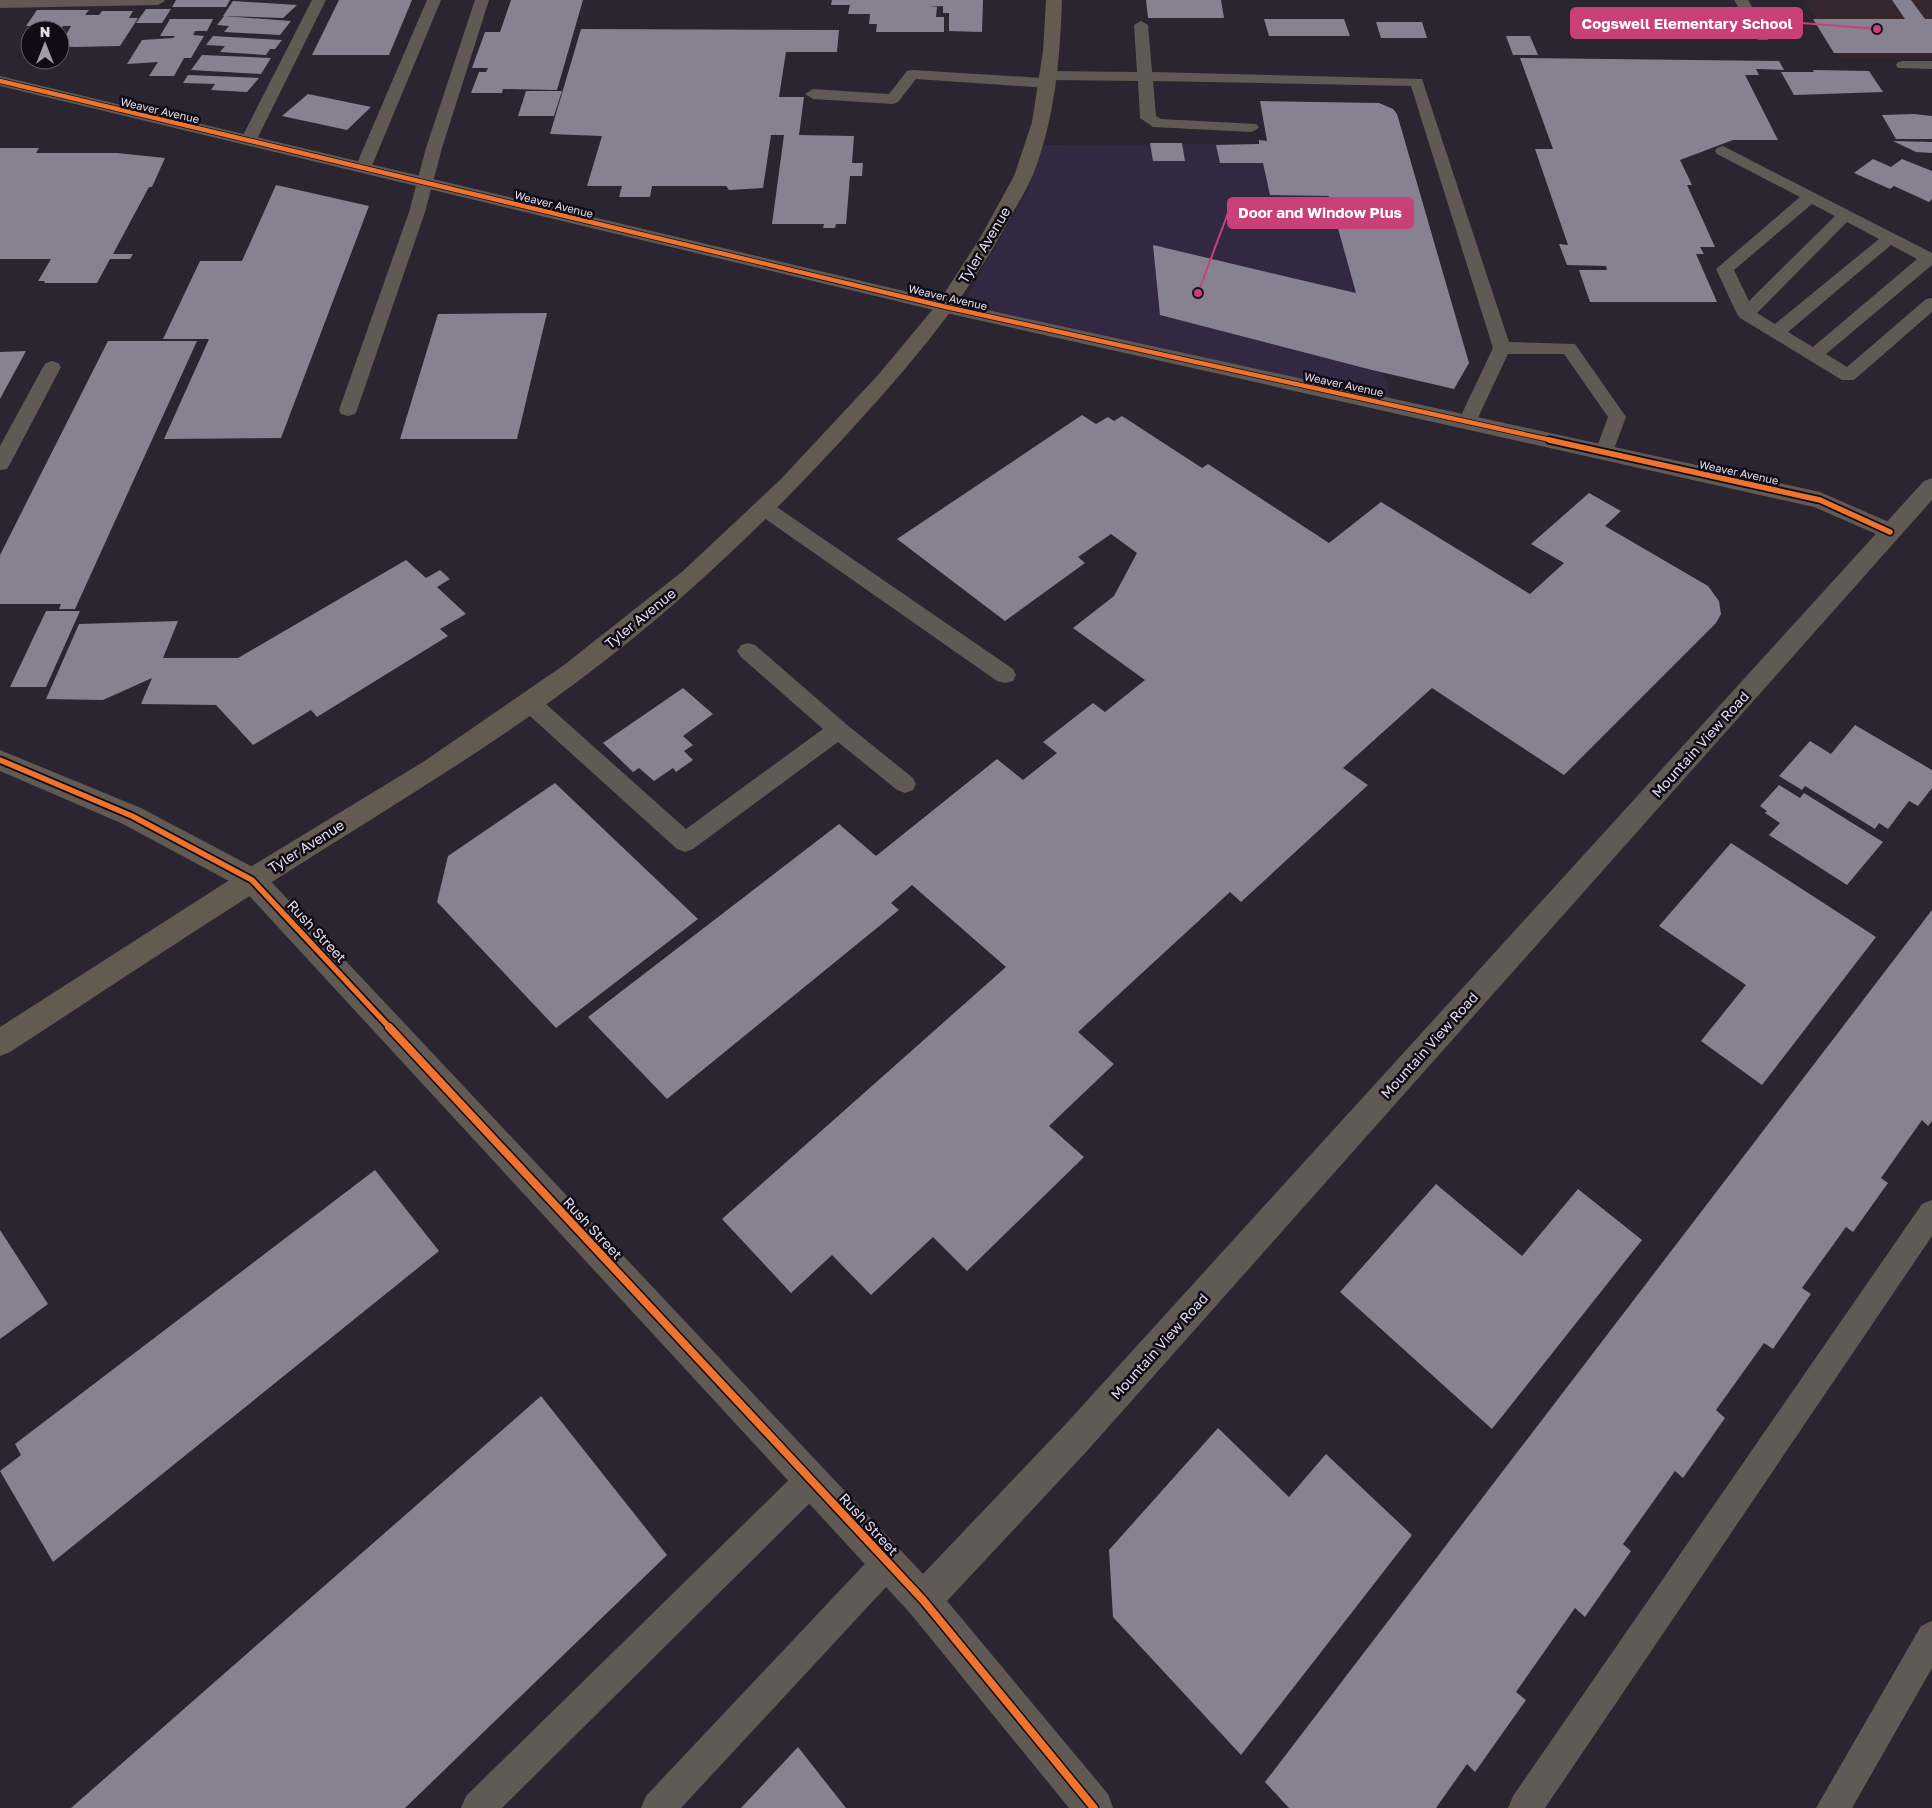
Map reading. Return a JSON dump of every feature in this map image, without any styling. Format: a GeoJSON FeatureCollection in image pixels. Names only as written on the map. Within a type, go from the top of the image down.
{"type":"FeatureCollection","features":[{"type":"Feature","properties":{"kind":"main road","name":"Tyler Avenue"},"geometry":{"type":"LineString","coordinates":[[0,1043],[252,880],[432,769],[572,672],[691,577],[789,484],[885,380],[946,307],[990,238],[1023,176],[1041,122],[1052,50],[1054,0]]}},
{"type":"Feature","properties":{"kind":"street","name":"Weaver Avenue"},"geometry":{"type":"LineString","coordinates":[[0,81],[946,307],[1820,500],[1890,532]]}},
{"type":"Feature","properties":{"kind":"street","name":"Mountain View Road"},"geometry":{"type":"LineString","coordinates":[[923,1600],[1075,1439],[1890,532],[1930,492]]}},
{"type":"Feature","properties":{"kind":"street","name":"Rush Street"},"geometry":{"type":"LineString","coordinates":[[0,760],[132,816],[252,880],[923,1600],[1094,1808]]}},
{"type":"Feature","properties":{"kind":"lane"},"geometry":{"type":"LineString","coordinates":[[248,141],[319,0]]}},
{"type":"Feature","properties":{"kind":"lane"},"geometry":{"type":"LineString","coordinates":[[363,168],[434,0]]}},
{"type":"Feature","properties":{"kind":"lane"},"geometry":{"type":"LineString","coordinates":[[348,410],[417,212],[423,182],[482,0]]}},
{"type":"Feature","properties":{"kind":"lane"},"geometry":{"type":"LineString","coordinates":[[1741,0],[1763,37]]}},
{"type":"Feature","properties":{"kind":"lane"},"geometry":{"type":"LineString","coordinates":[[0,4],[158,1]]}},
{"type":"Feature","properties":{"kind":"lane"},"geometry":{"type":"LineString","coordinates":[[1141,25],[1143,77],[1148,118],[1151,122],[1158,124],[1251,126]]}},
{"type":"Feature","properties":{"kind":"lane"},"geometry":{"type":"LineString","coordinates":[[1903,65],[1932,65]]}},
{"type":"Feature","properties":{"kind":"lane"},"geometry":{"type":"LineString","coordinates":[[813,94],[893,99],[912,74],[1048,79],[1143,77],[1418,82],[1502,348],[1467,422]]}},
{"type":"Feature","properties":{"kind":"lane"},"geometry":{"type":"LineString","coordinates":[[1723,151],[1930,259],[1814,355]]}},
{"type":"Feature","properties":{"kind":"lane"},"geometry":{"type":"LineString","coordinates":[[1810,197],[1725,269],[1746,314],[1848,376],[1932,303]]}},
{"type":"Feature","properties":{"kind":"lane"},"geometry":{"type":"LineString","coordinates":[[1746,314],[1845,215]]}},
{"type":"Feature","properties":{"kind":"lane"},"geometry":{"type":"LineString","coordinates":[[1776,332],[1890,238]]}},
{"type":"Feature","properties":{"kind":"lane"},"geometry":{"type":"LineString","coordinates":[[1502,348],[1569,348],[1617,417],[1604,452]]}},
{"type":"Feature","properties":{"kind":"lane"},"geometry":{"type":"LineString","coordinates":[[0,464],[52,367]]}},
{"type":"Feature","properties":{"kind":"lane"},"geometry":{"type":"LineString","coordinates":[[764,508],[1005,675]]}},
{"type":"Feature","properties":{"kind":"lane"},"geometry":{"type":"LineString","coordinates":[[748,652],[838,730],[905,784]]}},
{"type":"Feature","properties":{"kind":"lane"},"geometry":{"type":"LineString","coordinates":[[529,702],[685,842],[838,730]]}},
{"type":"Feature","properties":{"kind":"lane"},"geometry":{"type":"LineString","coordinates":[[1525,1808],[1932,1213]]}},
{"type":"Feature","properties":{"kind":"lane"},"geometry":{"type":"LineString","coordinates":[[478,1808],[811,1480]]}},
{"type":"Feature","properties":{"kind":"lane"},"geometry":{"type":"LineString","coordinates":[[658,1808],[888,1562]]}},
{"type":"Feature","properties":{"kind":"lane"},"geometry":{"type":"LineString","coordinates":[[1833,1808],[1932,1637]]}},
{"type":"Feature","properties":{"kind":"shaded area"},"geometry":{"type":"Polygon","coordinates":[[[1805,0],[1932,0],[1932,57],[1839,57],[1805,0]]]}},
{"type":"Feature","properties":{"kind":"shaded area"},"geometry":{"type":"Polygon","coordinates":[[[1259,144],[1270,194],[1329,196],[1356,293],[1393,403],[962,305],[1028,190],[1042,145],[1259,144]]]}},
{"type":"Feature","properties":{"kind":"building"},"geometry":{"type":"Polygon","coordinates":[[[176,0],[230,0],[226,7],[172,7],[176,0]]]}},
{"type":"Feature","properties":{"kind":"building"},"geometry":{"type":"Polygon","coordinates":[[[339,0],[412,0],[389,55],[312,55],[339,0]]]}},
{"type":"Feature","properties":{"kind":"building"},"geometry":{"type":"Polygon","coordinates":[[[511,0],[583,0],[557,90],[503,89],[502,93],[471,93],[479,72],[486,72],[488,68],[472,68],[485,32],[500,32],[511,0]]]}},
{"type":"Feature","properties":{"kind":"building"},"geometry":{"type":"Polygon","coordinates":[[[832,0],[983,0],[982,32],[949,31],[949,13],[943,13],[943,6],[927,7],[937,7],[936,17],[944,17],[944,32],[876,32],[877,24],[869,24],[870,14],[848,14],[850,5],[831,5],[832,0]]]}},
{"type":"Feature","properties":{"kind":"building"},"geometry":{"type":"Polygon","coordinates":[[[1146,0],[1221,0],[1224,18],[1148,18],[1146,0]]]}},
{"type":"Feature","properties":{"kind":"building"},"geometry":{"type":"Polygon","coordinates":[[[1892,0],[1911,0],[1925,19],[1932,19],[1932,53],[1834,53],[1813,19],[1905,19],[1892,0]]]}},
{"type":"Feature","properties":{"kind":"building"},"geometry":{"type":"Polygon","coordinates":[[[233,1],[297,5],[283,18],[223,16],[233,1]]]}},
{"type":"Feature","properties":{"kind":"building"},"geometry":{"type":"Polygon","coordinates":[[[146,9],[171,9],[162,23],[136,23],[146,9]]]}},
{"type":"Feature","properties":{"kind":"building"},"geometry":{"type":"Polygon","coordinates":[[[37,10],[89,10],[85,15],[99,15],[102,11],[133,11],[129,18],[138,18],[120,46],[75,47],[70,47],[70,20],[30,20],[37,10]]]}},
{"type":"Feature","properties":{"kind":"building"},"geometry":{"type":"Polygon","coordinates":[[[224,16],[291,21],[280,35],[224,32],[229,26],[217,25],[224,16]]]}},
{"type":"Feature","properties":{"kind":"building"},"geometry":{"type":"Polygon","coordinates":[[[170,19],[213,19],[207,31],[195,31],[193,35],[204,36],[191,58],[184,58],[174,76],[149,76],[158,62],[127,64],[142,40],[173,38],[175,36],[160,36],[170,19]]]}},
{"type":"Feature","properties":{"kind":"building"},"geometry":{"type":"Polygon","coordinates":[[[1264,19],[1344,19],[1350,36],[1269,36],[1264,19]]]}},
{"type":"Feature","properties":{"kind":"building"},"geometry":{"type":"Polygon","coordinates":[[[1376,22],[1422,22],[1427,38],[1381,38],[1376,22]]]}},
{"type":"Feature","properties":{"kind":"building"},"geometry":{"type":"Polygon","coordinates":[[[581,29],[839,30],[837,52],[786,52],[779,97],[804,97],[799,135],[854,136],[852,163],[863,163],[862,176],[850,176],[846,224],[836,224],[835,228],[823,228],[824,224],[772,224],[784,135],[771,135],[763,188],[729,190],[726,186],[652,186],[650,197],[619,197],[622,186],[587,186],[602,136],[550,134],[581,29]]]}},
{"type":"Feature","properties":{"kind":"building"},"geometry":{"type":"Polygon","coordinates":[[[213,36],[282,40],[275,49],[270,49],[266,55],[220,52],[225,46],[206,45],[213,36]]]}},
{"type":"Feature","properties":{"kind":"building"},"geometry":{"type":"Polygon","coordinates":[[[1506,36],[1530,36],[1538,55],[1513,55],[1506,36]]]}},
{"type":"Feature","properties":{"kind":"building"},"geometry":{"type":"Polygon","coordinates":[[[202,55],[271,58],[261,74],[191,70],[202,55]]]}},
{"type":"Feature","properties":{"kind":"building"},"geometry":{"type":"Polygon","coordinates":[[[1520,58],[1779,61],[1784,70],[1756,69],[1759,75],[1745,75],[1778,140],[1733,140],[1680,160],[1692,185],[1687,185],[1715,247],[1700,247],[1704,254],[1696,254],[1717,302],[1590,302],[1579,270],[1607,270],[1606,266],[1567,265],[1559,244],[1568,245],[1535,149],[1553,149],[1520,58]]]}},
{"type":"Feature","properties":{"kind":"building"},"geometry":{"type":"Polygon","coordinates":[[[1813,70],[1869,71],[1883,92],[1794,95],[1781,72],[1814,72],[1813,70]]]}},
{"type":"Feature","properties":{"kind":"building"},"geometry":{"type":"Polygon","coordinates":[[[188,75],[259,78],[247,92],[211,90],[215,84],[183,83],[188,75]]]}},
{"type":"Feature","properties":{"kind":"building"},"geometry":{"type":"Polygon","coordinates":[[[526,91],[562,91],[554,116],[518,116],[526,91]]]}},
{"type":"Feature","properties":{"kind":"building"},"geometry":{"type":"Polygon","coordinates":[[[308,94],[371,107],[347,130],[282,116],[308,94]]]}},
{"type":"Feature","properties":{"kind":"building"},"geometry":{"type":"Polygon","coordinates":[[[1260,101],[1379,103],[1393,109],[1397,114],[1469,363],[1454,389],[1372,370],[1160,315],[1153,245],[1356,293],[1329,196],[1270,195],[1263,163],[1220,163],[1216,145],[1259,144],[1259,140],[1267,141],[1260,101]]]}},
{"type":"Feature","properties":{"kind":"building"},"geometry":{"type":"Polygon","coordinates":[[[1914,114],[1932,116],[1932,139],[1896,139],[1882,115],[1914,114]]]}},
{"type":"Feature","properties":{"kind":"building"},"geometry":{"type":"Polygon","coordinates":[[[1893,141],[1932,142],[1932,153],[1916,152],[1893,141]]]}},
{"type":"Feature","properties":{"kind":"building"},"geometry":{"type":"Polygon","coordinates":[[[1150,143],[1182,143],[1185,161],[1153,161],[1150,143]]]}},
{"type":"Feature","properties":{"kind":"building"},"geometry":{"type":"Polygon","coordinates":[[[0,148],[39,148],[36,153],[117,153],[165,158],[152,187],[149,187],[113,254],[133,254],[130,259],[110,259],[97,283],[44,283],[45,281],[38,281],[51,259],[0,259],[0,148]]]}},
{"type":"Feature","properties":{"kind":"building"},"geometry":{"type":"Polygon","coordinates":[[[1873,159],[1891,167],[1902,159],[1932,171],[1932,199],[1929,202],[1894,186],[1890,189],[1854,173],[1873,159]]]}},
{"type":"Feature","properties":{"kind":"building"},"geometry":{"type":"Polygon","coordinates":[[[276,185],[369,206],[281,438],[164,439],[209,339],[163,339],[200,261],[242,261],[276,185]]]}},
{"type":"Feature","properties":{"kind":"building"},"geometry":{"type":"Polygon","coordinates":[[[547,313],[517,439],[400,439],[438,314],[547,313]]]}},
{"type":"Feature","properties":{"kind":"building"},"geometry":{"type":"Polygon","coordinates":[[[108,341],[197,341],[75,609],[59,609],[61,604],[0,604],[0,555],[108,341]]]}},
{"type":"Feature","properties":{"kind":"building"},"geometry":{"type":"Polygon","coordinates":[[[26,351],[0,399],[0,352],[26,351]]]}},
{"type":"Feature","properties":{"kind":"building"},"geometry":{"type":"Polygon","coordinates":[[[1082,415],[1096,424],[1108,417],[1114,421],[1122,416],[1202,468],[1208,464],[1329,543],[1381,502],[1530,594],[1564,563],[1531,544],[1589,493],[1621,511],[1605,526],[1708,586],[1719,601],[1721,614],[1716,623],[1564,775],[1432,688],[1343,768],[1368,785],[1241,902],[1230,892],[1078,1032],[1114,1064],[1049,1126],[1084,1157],[967,1271],[933,1237],[871,1295],[832,1255],[791,1293],[722,1219],[1006,967],[912,885],[891,903],[899,910],[667,1099],[588,1017],[839,824],[876,856],[997,759],[1023,780],[1057,753],[1043,742],[1093,703],[1105,712],[1145,680],[1073,628],[1114,596],[1137,553],[1111,534],[1078,557],[1085,563],[1005,621],[897,539],[1082,415]]]}},
{"type":"Feature","properties":{"kind":"building"},"geometry":{"type":"Polygon","coordinates":[[[406,560],[426,578],[440,570],[450,579],[437,587],[466,614],[440,629],[448,636],[317,717],[311,710],[253,745],[216,705],[141,704],[152,678],[103,700],[46,699],[79,624],[178,621],[163,658],[238,658],[406,560]]]}},
{"type":"Feature","properties":{"kind":"building"},"geometry":{"type":"Polygon","coordinates":[[[46,611],[80,611],[46,687],[10,687],[46,611]]]}},
{"type":"Feature","properties":{"kind":"building"},"geometry":{"type":"Polygon","coordinates":[[[683,688],[713,714],[683,736],[693,745],[684,751],[693,760],[676,772],[673,768],[654,781],[639,768],[633,772],[603,743],[683,688]]]}},
{"type":"Feature","properties":{"kind":"building"},"geometry":{"type":"Polygon","coordinates":[[[1855,725],[1932,770],[1932,788],[1918,806],[1909,801],[1888,829],[1879,823],[1875,829],[1805,786],[1802,790],[1779,776],[1810,741],[1831,754],[1855,725]]]}},
{"type":"Feature","properties":{"kind":"building"},"geometry":{"type":"Polygon","coordinates":[[[555,783],[698,919],[556,1028],[437,902],[448,856],[555,783]]]}},
{"type":"Feature","properties":{"kind":"building"},"geometry":{"type":"Polygon","coordinates":[[[1779,785],[1800,798],[1804,793],[1883,842],[1847,885],[1769,835],[1780,823],[1765,813],[1767,811],[1760,806],[1779,785]]]}},
{"type":"Feature","properties":{"kind":"building"},"geometry":{"type":"Polygon","coordinates":[[[1731,843],[1876,937],[1762,1085],[1701,1041],[1746,985],[1659,926],[1731,843]]]}},
{"type":"Feature","properties":{"kind":"building"},"geometry":{"type":"Polygon","coordinates":[[[1932,910],[1932,1121],[1928,1126],[1922,1120],[1881,1178],[1888,1183],[1853,1232],[1846,1227],[1802,1288],[1811,1294],[1773,1349],[1764,1343],[1716,1410],[1725,1418],[1683,1478],[1675,1471],[1623,1544],[1631,1551],[1585,1617],[1575,1608],[1516,1692],[1526,1700],[1475,1772],[1467,1764],[1436,1808],[1289,1808],[1265,1782],[1932,910]]]}},
{"type":"Feature","properties":{"kind":"building"},"geometry":{"type":"Polygon","coordinates":[[[375,1170],[439,1251],[53,1562],[0,1471],[21,1455],[15,1444],[375,1170]]]}},
{"type":"Feature","properties":{"kind":"building"},"geometry":{"type":"Polygon","coordinates":[[[1436,1184],[1522,1256],[1578,1189],[1642,1240],[1492,1429],[1340,1292],[1436,1184]]]}},
{"type":"Feature","properties":{"kind":"building"},"geometry":{"type":"Polygon","coordinates":[[[0,1230],[48,1304],[0,1339],[0,1230]]]}},
{"type":"Feature","properties":{"kind":"building"},"geometry":{"type":"Polygon","coordinates":[[[541,1396],[667,1555],[405,1808],[71,1808],[541,1396]]]}},
{"type":"Feature","properties":{"kind":"building"},"geometry":{"type":"Polygon","coordinates":[[[1218,1428],[1289,1497],[1326,1454],[1412,1535],[1241,1755],[1113,1617],[1109,1550],[1218,1428]]]}},
{"type":"Feature","properties":{"kind":"building"},"geometry":{"type":"Polygon","coordinates":[[[798,1747],[846,1808],[741,1808],[798,1747]]]}},
{"type":"Feature","properties":{"kind":"cycle path"},"geometry":{"type":"LineString","coordinates":[[0,81],[946,307],[1820,500],[1890,532]]}},
{"type":"Feature","properties":{"kind":"cycle path"},"geometry":{"type":"LineString","coordinates":[[0,760],[132,816],[252,880],[923,1600],[1094,1808]]}},
{"type":"Feature","properties":{"kind":"place","name":"Cogswell Elementary School"},"geometry":{"type":"Point","coordinates":[1877,29]}},
{"type":"Feature","properties":{"kind":"place","name":"Door and Window Plus"},"geometry":{"type":"Point","coordinates":[1198,293]}}]}
